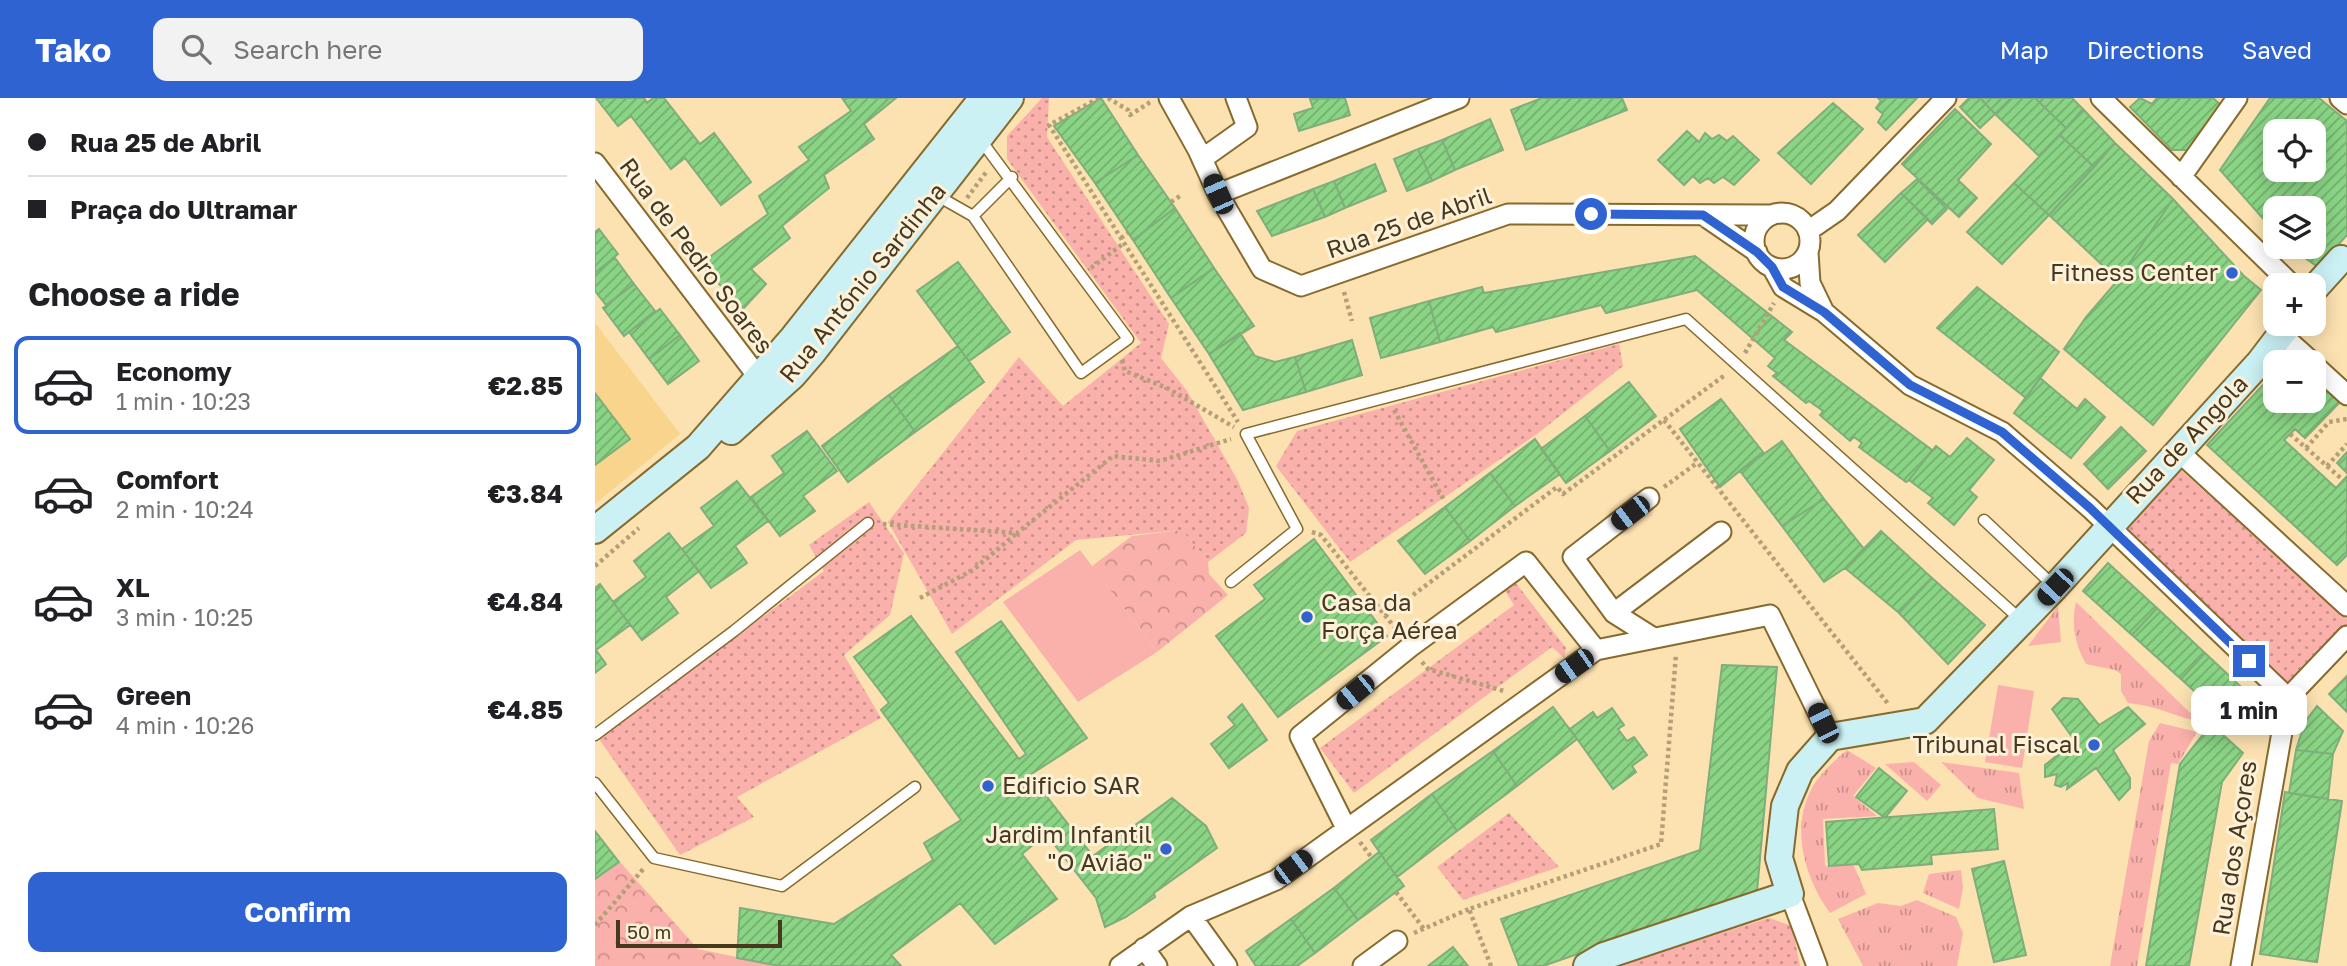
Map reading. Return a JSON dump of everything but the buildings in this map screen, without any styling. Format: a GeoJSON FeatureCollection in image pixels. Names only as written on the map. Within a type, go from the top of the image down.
{"type":"FeatureCollection","features":[{"type":"Feature","properties":{"kind":"main road","name":"Rua António Sardinha"},"geometry":{"type":"LineString","coordinates":[[595,530],[698,447],[759,379],[982,98]]}},
{"type":"Feature","properties":{"kind":"main road","name":"Rua António Sardinha"},"geometry":{"type":"LineString","coordinates":[[698,447],[734,429],[793,375],[1010,98]]}},
{"type":"Feature","properties":{"kind":"main road"},"geometry":{"type":"LineString","coordinates":[[2326,277],[2345,259]]}},
{"type":"Feature","properties":{"kind":"main road","name":"Rua de Angola"},"geometry":{"type":"LineString","coordinates":[[1830,737],[1925,721],[2055,587],[2280,336]]}},
{"type":"Feature","properties":{"kind":"main road"},"geometry":{"type":"LineString","coordinates":[[1587,966],[1604,956],[1790,894],[1779,858],[1785,806],[1800,771],[1830,737]]}},
{"type":"Feature","properties":{"kind":"street","name":"Rua 25 de Abril"},"geometry":{"type":"LineString","coordinates":[[1169,98],[1218,194],[1262,269],[1301,286],[1508,214],[1771,215]]}},
{"type":"Feature","properties":{"kind":"street"},"geometry":{"type":"LineString","coordinates":[[1202,159],[1247,127],[1236,98]]}},
{"type":"Feature","properties":{"kind":"street"},"geometry":{"type":"LineString","coordinates":[[1218,194],[1459,98]]}},
{"type":"Feature","properties":{"kind":"street"},"geometry":{"type":"LineString","coordinates":[[1808,230],[1837,211],[1946,98]]}},
{"type":"Feature","properties":{"kind":"street"},"geometry":{"type":"LineString","coordinates":[[2101,98],[2280,273]]}},
{"type":"Feature","properties":{"kind":"street"},"geometry":{"type":"LineString","coordinates":[[2181,177],[2237,98]]}},
{"type":"Feature","properties":{"kind":"street"},"geometry":{"type":"LineString","coordinates":[[2340,98],[2347,104]]}},
{"type":"Feature","properties":{"kind":"street","name":"Rua de Pedro Soares"},"geometry":{"type":"LineString","coordinates":[[595,163],[759,379]]}},
{"type":"Feature","properties":{"kind":"street"},"geometry":{"type":"LineString","coordinates":[[1703,215],[1757,252],[1772,267],[1783,287],[1824,312],[1910,385],[2002,432],[2108,525],[2288,698],[2347,636]]}},
{"type":"Feature","properties":{"kind":"street"},"geometry":{"type":"LineString","coordinates":[[1757,252],[1756,231],[1771,215],[1793,215],[1808,230],[1810,283],[1824,312]]}},
{"type":"Feature","properties":{"kind":"street"},"geometry":{"type":"LineString","coordinates":[[1772,267],[1794,267],[1808,252]]}},
{"type":"Feature","properties":{"kind":"street"},"geometry":{"type":"LineString","coordinates":[[2292,336],[2303,350]]}},
{"type":"Feature","properties":{"kind":"street"},"geometry":{"type":"LineString","coordinates":[[759,379],[793,375]]}},
{"type":"Feature","properties":{"kind":"street"},"geometry":{"type":"LineString","coordinates":[[2326,375],[2347,395]]}},
{"type":"Feature","properties":{"kind":"street"},"geometry":{"type":"LineString","coordinates":[[2177,450],[2343,593]]}},
{"type":"Feature","properties":{"kind":"street"},"geometry":{"type":"LineString","coordinates":[[1649,498],[1573,557],[1614,613],[1652,637]]}},
{"type":"Feature","properties":{"kind":"street"},"geometry":{"type":"LineString","coordinates":[[1614,613],[1721,532]]}},
{"type":"Feature","properties":{"kind":"street"},"geometry":{"type":"LineString","coordinates":[[1346,828],[1300,736],[1410,647],[1526,562],[1596,650]]}},
{"type":"Feature","properties":{"kind":"street"},"geometry":{"type":"LineString","coordinates":[[1120,966],[1191,916],[1276,880],[1596,650],[1770,615],[1830,737]]}},
{"type":"Feature","properties":{"kind":"street","name":"Rua dos Açores"},"geometry":{"type":"LineString","coordinates":[[2241,966],[2288,698]]}},
{"type":"Feature","properties":{"kind":"street"},"geometry":{"type":"LineString","coordinates":[[1790,894],[1817,966]]}},
{"type":"Feature","properties":{"kind":"street"},"geometry":{"type":"LineString","coordinates":[[1191,916],[1227,966]]}},
{"type":"Feature","properties":{"kind":"street"},"geometry":{"type":"LineString","coordinates":[[1363,966],[1397,941]]}},
{"type":"Feature","properties":{"kind":"street"},"geometry":{"type":"LineString","coordinates":[[1144,948],[1157,966]]}},
{"type":"Feature","properties":{"kind":"lane"},"geometry":{"type":"LineString","coordinates":[[935,194],[973,216],[1081,373],[1128,339],[979,137]]}},
{"type":"Feature","properties":{"kind":"lane"},"geometry":{"type":"LineString","coordinates":[[973,216],[1011,177]]}},
{"type":"Feature","properties":{"kind":"lane"},"geometry":{"type":"LineString","coordinates":[[1231,582],[1297,529],[1246,434],[1686,319],[2022,622]]}},
{"type":"Feature","properties":{"kind":"lane"},"geometry":{"type":"LineString","coordinates":[[1984,520],[2055,587]]}},
{"type":"Feature","properties":{"kind":"lane"},"geometry":{"type":"LineString","coordinates":[[595,735],[734,631],[868,523]]}},
{"type":"Feature","properties":{"kind":"lane"},"geometry":{"type":"LineString","coordinates":[[595,783],[654,858],[782,886],[915,787]]}},
{"type":"Feature","properties":{"kind":"path"},"geometry":{"type":"LineString","coordinates":[[1099,98],[1049,125],[1246,434]]}},
{"type":"Feature","properties":{"kind":"path"},"geometry":{"type":"LineString","coordinates":[[1108,98],[1128,110],[1130,116],[1157,98]]}},
{"type":"Feature","properties":{"kind":"path"},"geometry":{"type":"LineString","coordinates":[[1171,202],[1180,196]]}},
{"type":"Feature","properties":{"kind":"path"},"geometry":{"type":"LineString","coordinates":[[1082,275],[1123,241],[1128,233]]}},
{"type":"Feature","properties":{"kind":"path"},"geometry":{"type":"LineString","coordinates":[[1339,273],[1352,321]]}},
{"type":"Feature","properties":{"kind":"path"},"geometry":{"type":"LineString","coordinates":[[1385,616],[1557,486],[1563,494],[1738,366],[1783,287]]}},
{"type":"Feature","properties":{"kind":"path"},"geometry":{"type":"LineString","coordinates":[[1118,346],[1125,372],[1167,388],[1246,434]]}},
{"type":"Feature","properties":{"kind":"path"},"geometry":{"type":"LineString","coordinates":[[1387,397],[1445,502]]}},
{"type":"Feature","properties":{"kind":"path"},"geometry":{"type":"LineString","coordinates":[[2306,448],[2329,422],[2347,419]]}},
{"type":"Feature","properties":{"kind":"path"},"geometry":{"type":"LineString","coordinates":[[1664,420],[1906,726]]}},
{"type":"Feature","properties":{"kind":"path"},"geometry":{"type":"LineString","coordinates":[[920,598],[973,570],[1113,456],[1160,461],[1246,434]]}},
{"type":"Feature","properties":{"kind":"path"},"geometry":{"type":"LineString","coordinates":[[2290,434],[2343,480]]}},
{"type":"Feature","properties":{"kind":"path"},"geometry":{"type":"LineString","coordinates":[[2326,466],[2347,444]]}},
{"type":"Feature","properties":{"kind":"path"},"geometry":{"type":"LineString","coordinates":[[1649,498],[1697,463]]}},
{"type":"Feature","properties":{"kind":"path"},"geometry":{"type":"LineString","coordinates":[[868,523],[1017,533]]}},
{"type":"Feature","properties":{"kind":"path"},"geometry":{"type":"LineString","coordinates":[[1297,529],[1321,534],[1427,669],[1528,698]]}},
{"type":"Feature","properties":{"kind":"path"},"geometry":{"type":"LineString","coordinates":[[1397,941],[1469,909],[1661,844],[1678,632]]}},
{"type":"Feature","properties":{"kind":"path"},"geometry":{"type":"LineString","coordinates":[[595,925],[654,858]]}},
{"type":"Feature","properties":{"kind":"path"},"geometry":{"type":"LineString","coordinates":[[1396,892],[1424,929]]}},
{"type":"Feature","properties":{"kind":"path"},"geometry":{"type":"LineString","coordinates":[[1469,909],[1491,966]]}},
{"type":"Feature","properties":{"kind":"shaded area"},"geometry":{"type":"Polygon","coordinates":[[[595,323],[680,434],[595,504],[595,323]]]}},
{"type":"Feature","properties":{"kind":"green space"},"geometry":{"type":"Polygon","coordinates":[[[1042,98],[1049,98],[1047,137],[1169,324],[1161,358],[1187,391],[1238,481],[1249,508],[1246,533],[1208,562],[1182,530],[1076,540],[952,634],[888,522],[1019,357],[1063,406],[1141,343],[1007,159],[1007,136],[1042,98]]]}},
{"type":"Feature","properties":{"kind":"green space"},"geometry":{"type":"Polygon","coordinates":[[[1619,344],[1623,366],[1537,434],[1350,562],[1276,466],[1297,431],[1619,344]]]}},
{"type":"Feature","properties":{"kind":"green space"},"geometry":{"type":"Polygon","coordinates":[[[2181,470],[2347,619],[2347,627],[2290,686],[2125,532],[2181,470]]]}},
{"type":"Feature","properties":{"kind":"green space"},"geometry":{"type":"Polygon","coordinates":[[[869,502],[904,553],[890,615],[844,655],[881,718],[737,797],[754,817],[680,855],[599,739],[824,571],[809,545],[869,502]]]}},
{"type":"Feature","properties":{"kind":"green space"},"geometry":{"type":"Polygon","coordinates":[[[1182,530],[1208,562],[1209,574],[1228,595],[1157,652],[1092,566],[1132,536],[1182,530]]]}},
{"type":"Feature","properties":{"kind":"green space"},"geometry":{"type":"Polygon","coordinates":[[[1080,550],[1157,652],[1078,702],[1003,602],[1080,550]]]}},
{"type":"Feature","properties":{"kind":"green space"},"geometry":{"type":"Polygon","coordinates":[[[1515,582],[1566,648],[1564,658],[1552,647],[1354,793],[1320,748],[1514,605],[1503,588],[1515,582]]]}},
{"type":"Feature","properties":{"kind":"green space"},"geometry":{"type":"Polygon","coordinates":[[[2076,602],[2200,722],[2128,703],[2121,691],[2121,674],[2115,670],[2086,664],[2075,634],[2076,602]]]}},
{"type":"Feature","properties":{"kind":"green space"},"geometry":{"type":"Polygon","coordinates":[[[2058,606],[2061,642],[2028,646],[2058,606]]]}},
{"type":"Feature","properties":{"kind":"green space"},"geometry":{"type":"Polygon","coordinates":[[[1998,685],[2034,691],[2022,768],[1985,762],[1998,685]]]}},
{"type":"Feature","properties":{"kind":"green space"},"geometry":{"type":"Polygon","coordinates":[[[2160,723],[2197,732],[2178,764],[2171,763],[2137,966],[2110,966],[2149,741],[2160,723]]]}},
{"type":"Feature","properties":{"kind":"green space"},"geometry":{"type":"Polygon","coordinates":[[[1847,750],[1876,768],[1853,796],[1877,816],[1823,819],[1825,866],[1853,864],[1866,894],[1830,913],[1808,870],[1801,838],[1802,821],[1814,784],[1847,750]]]}},
{"type":"Feature","properties":{"kind":"green space"},"geometry":{"type":"Polygon","coordinates":[[[1914,762],[1941,785],[1927,801],[1885,764],[1914,762]]]}},
{"type":"Feature","properties":{"kind":"green space"},"geometry":{"type":"Polygon","coordinates":[[[1941,762],[2019,773],[2024,809],[1978,798],[1941,762]]]}},
{"type":"Feature","properties":{"kind":"green space"},"geometry":{"type":"Polygon","coordinates":[[[1509,813],[1559,867],[1463,900],[1437,867],[1509,813]]]}},
{"type":"Feature","properties":{"kind":"green space"},"geometry":{"type":"Polygon","coordinates":[[[620,862],[698,949],[780,966],[595,966],[595,880],[620,862]]]}},
{"type":"Feature","properties":{"kind":"green space"},"geometry":{"type":"Polygon","coordinates":[[[1961,870],[1963,888],[1959,909],[1923,893],[1929,874],[1961,870]]]}},
{"type":"Feature","properties":{"kind":"green space"},"geometry":{"type":"Polygon","coordinates":[[[1917,900],[1956,917],[1963,933],[1957,966],[1863,966],[1838,919],[1878,903],[1901,906],[1917,900]]]}},
{"type":"Feature","properties":{"kind":"green space"},"geometry":{"type":"Polygon","coordinates":[[[1769,918],[1792,926],[1800,966],[1617,966],[1769,918]]]}},
{"type":"Feature","properties":{"kind":"place","name":"Fitness Center"},"geometry":{"type":"Point","coordinates":[2232,273]}},
{"type":"Feature","properties":{"kind":"place","name":"Casa da Força Aérea"},"geometry":{"type":"Point","coordinates":[1307,617]}},
{"type":"Feature","properties":{"kind":"place","name":"Tribunal Fiscal"},"geometry":{"type":"Point","coordinates":[2094,745]}},
{"type":"Feature","properties":{"kind":"place","name":"Edificio SAR"},"geometry":{"type":"Point","coordinates":[988,786]}},
{"type":"Feature","properties":{"kind":"place","name":"Jardim Infantil \"O Avião\""},"geometry":{"type":"Point","coordinates":[1166,849]}},
{"type":"Feature","properties":{"kind":"route"},"geometry":{"type":"LineString","coordinates":[[1591,214],[1703,215],[1757,252],[1763,261],[1772,267],[1783,287],[1824,312],[1910,385],[2002,432],[2090,508],[2249,661]]}}]}
